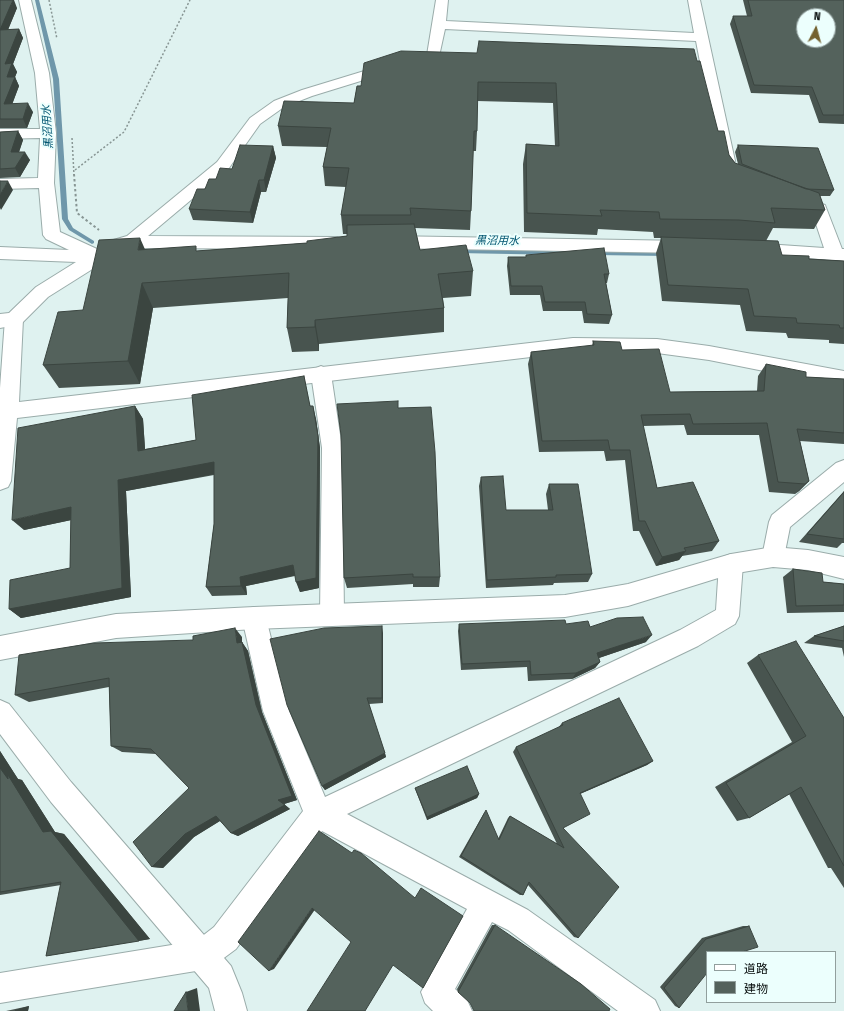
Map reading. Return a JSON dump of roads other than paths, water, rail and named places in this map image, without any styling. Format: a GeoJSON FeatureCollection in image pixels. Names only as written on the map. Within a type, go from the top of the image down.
{"type":"FeatureCollection","features":[{"type":"Feature","properties":{"kind":"street"},"geometry":{"type":"LineString","coordinates":[[22,0],[25,0],[42,73],[48,133],[46,183],[52,235],[98,257]]}},
{"type":"Feature","properties":{"kind":"street"},"geometry":{"type":"LineString","coordinates":[[132,241],[222,164],[255,121],[279,104],[307,92],[344,81],[389,68],[434,58],[442,0]]}},
{"type":"Feature","properties":{"kind":"street"},"geometry":{"type":"LineString","coordinates":[[694,0],[730,174]]}},
{"type":"Feature","properties":{"kind":"street"},"geometry":{"type":"LineString","coordinates":[[439,25],[702,37]]}},
{"type":"Feature","properties":{"kind":"street"},"geometry":{"type":"LineString","coordinates":[[0,134],[48,133]]}},
{"type":"Feature","properties":{"kind":"street"},"geometry":{"type":"LineString","coordinates":[[0,184],[46,183]]}},
{"type":"Feature","properties":{"kind":"street"},"geometry":{"type":"LineString","coordinates":[[738,248],[840,255],[819,209],[784,196]]}},
{"type":"Feature","properties":{"kind":"street"},"geometry":{"type":"LineString","coordinates":[[0,481],[3,412],[11,378],[7,320],[42,292],[116,245],[132,241],[167,243],[362,242],[707,247]]}},
{"type":"Feature","properties":{"kind":"street"},"geometry":{"type":"LineString","coordinates":[[0,253],[98,257]]}},
{"type":"Feature","properties":{"kind":"street"},"geometry":{"type":"LineString","coordinates":[[3,412],[573,345],[658,346],[844,379]]}},
{"type":"Feature","properties":{"kind":"street"},"geometry":{"type":"LineString","coordinates":[[321,374],[332,448],[332,615]]}},
{"type":"Feature","properties":{"kind":"street"},"geometry":{"type":"LineString","coordinates":[[773,557],[780,522],[844,469]]}},
{"type":"Feature","properties":{"kind":"street"},"geometry":{"type":"LineString","coordinates":[[0,648],[116,626],[254,618],[565,606],[628,595],[731,564],[773,557],[808,560],[844,568]]}},
{"type":"Feature","properties":{"kind":"street"},"geometry":{"type":"LineString","coordinates":[[0,988],[202,955],[225,938],[318,814],[682,642],[727,616],[731,564]]}},
{"type":"Feature","properties":{"kind":"street"},"geometry":{"type":"LineString","coordinates":[[254,618],[276,711],[318,814],[518,920],[644,1011]]}},
{"type":"Feature","properties":{"kind":"street"},"geometry":{"type":"LineString","coordinates":[[0,713],[61,792],[220,977],[227,993],[231,1011]]}},
{"type":"Feature","properties":{"kind":"street"},"geometry":{"type":"LineString","coordinates":[[456,1011],[436,992],[486,904]]}},
{"type":"Feature","properties":{"kind":"waterway","name":"黒沼用水"},"geometry":{"type":"LineString","coordinates":[[37,0],[56,79],[65,219],[71,229],[92,242]]}},
{"type":"Feature","properties":{"kind":"waterway","name":"黒沼用水"},"geometry":{"type":"LineString","coordinates":[[457,251],[564,253]]}},
{"type":"Feature","properties":{"kind":"waterway","name":"黒沼用水"},"geometry":{"type":"LineString","coordinates":[[595,253],[666,254]]}}]}
